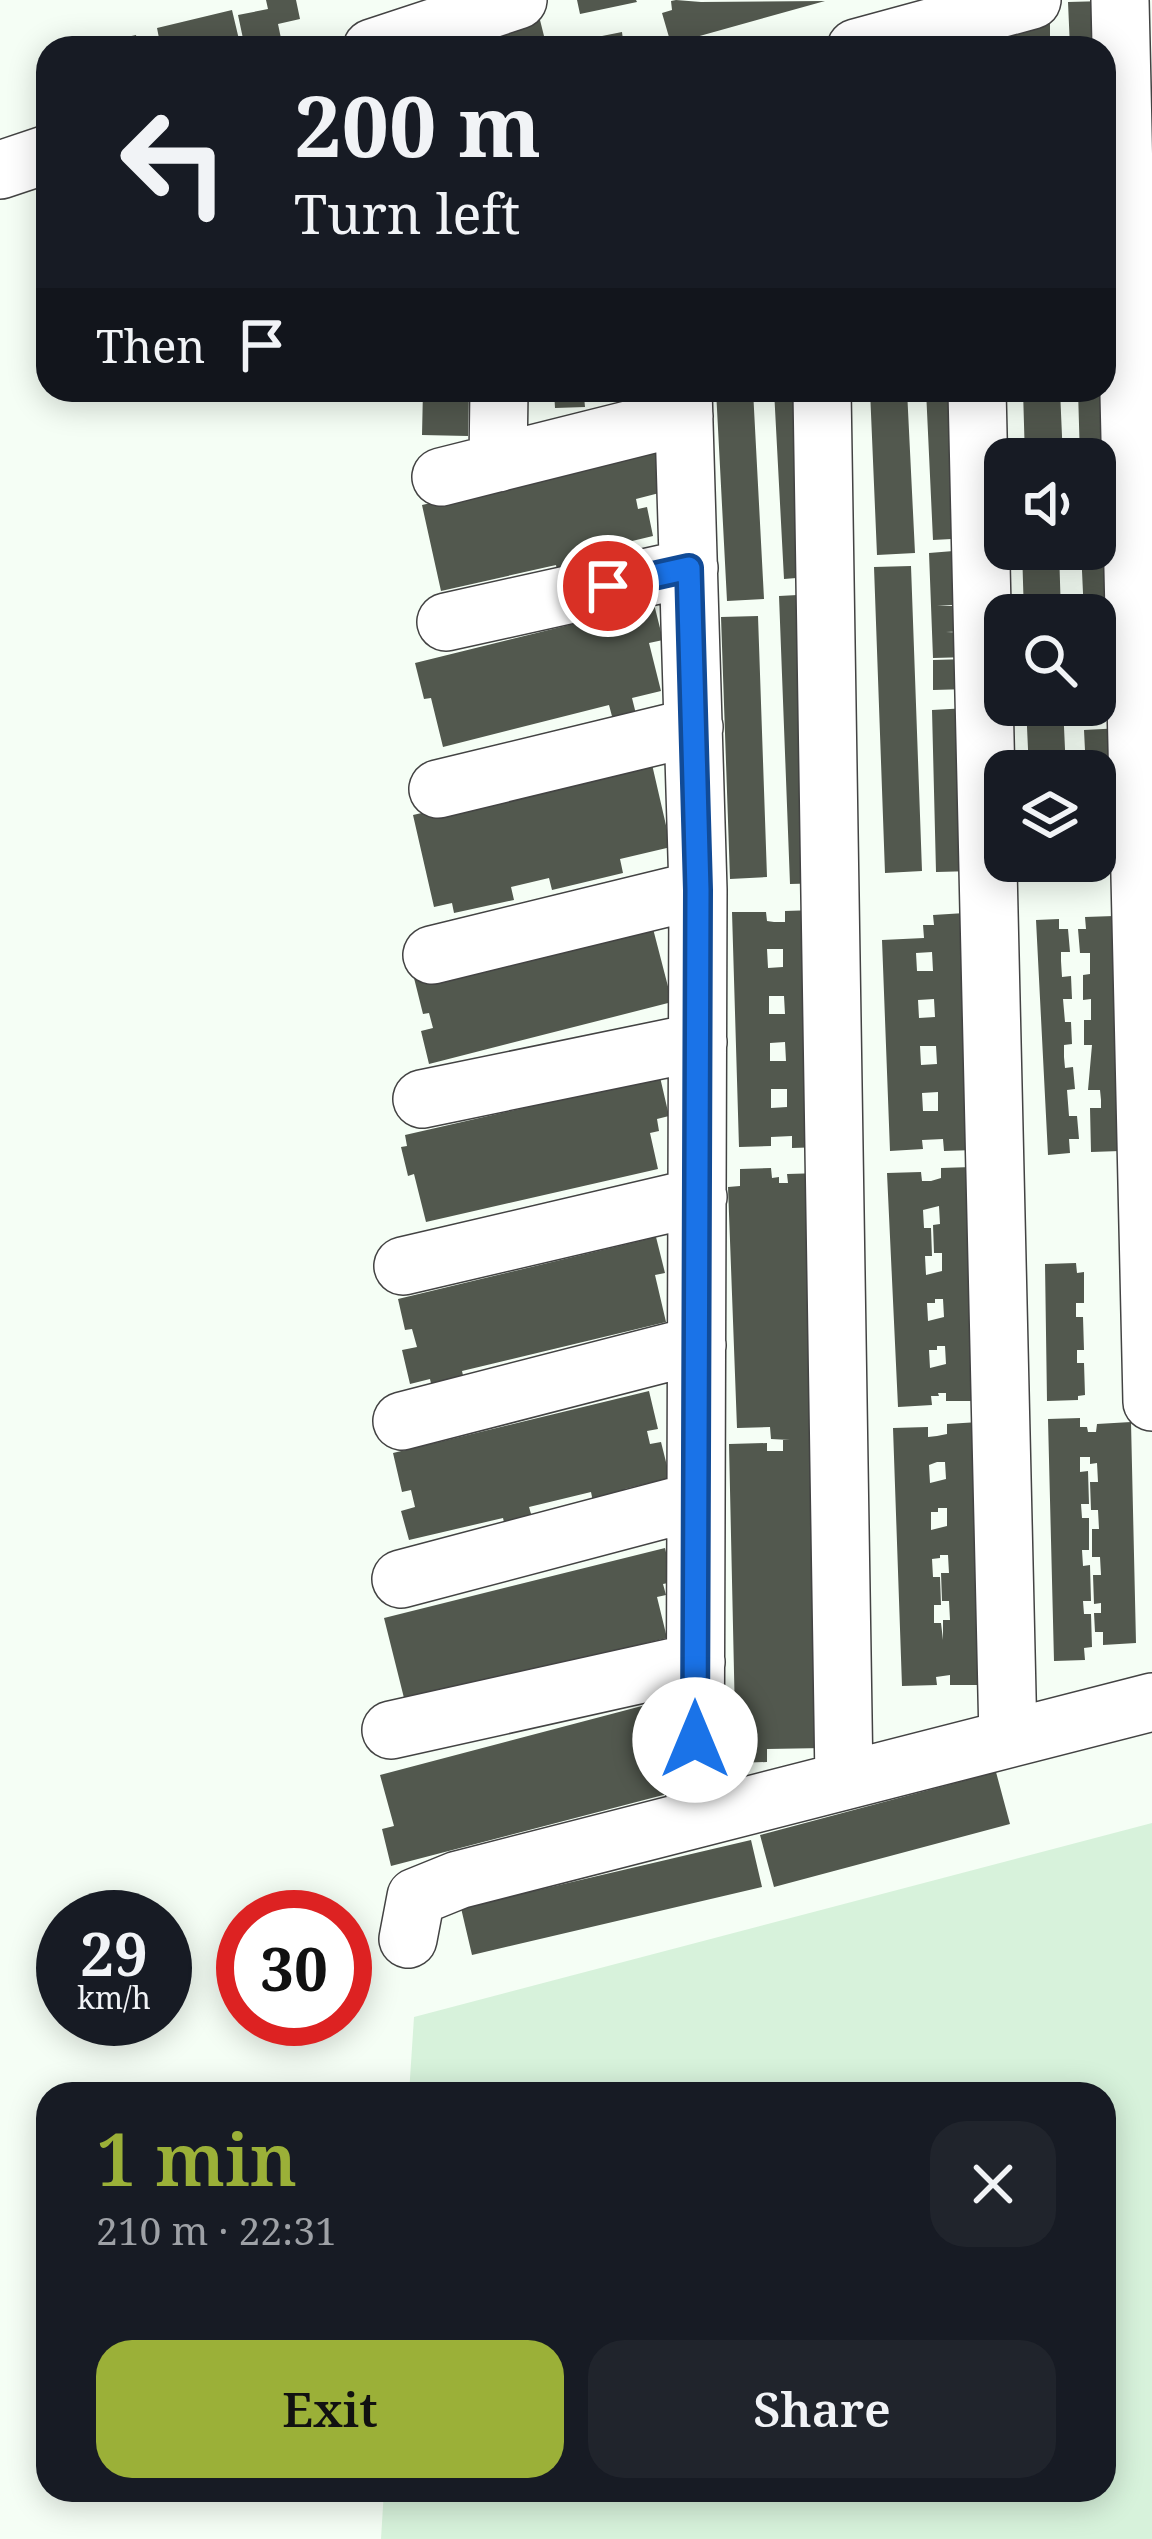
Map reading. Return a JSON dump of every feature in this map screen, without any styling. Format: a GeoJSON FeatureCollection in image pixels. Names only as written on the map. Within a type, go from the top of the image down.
{"type":"FeatureCollection","features":[{"type":"Feature","properties":{"kind":"street"},"geometry":{"type":"LineString","coordinates":[[408,36],[518,0]]}},
{"type":"Feature","properties":{"kind":"street"},"geometry":{"type":"LineString","coordinates":[[969,33],[1032,0]]}},
{"type":"Feature","properties":{"kind":"street"},"geometry":{"type":"LineString","coordinates":[[1120,0],[1152,1402]]}},
{"type":"Feature","properties":{"kind":"street"},"geometry":{"type":"LineString","coordinates":[[0,170],[36,158]]}},
{"type":"Feature","properties":{"kind":"street"},"geometry":{"type":"LineString","coordinates":[[498,463],[499,402]]}},
{"type":"Feature","properties":{"kind":"street"},"geometry":{"type":"LineString","coordinates":[[822,402],[844,1780]]}},
{"type":"Feature","properties":{"kind":"street"},"geometry":{"type":"LineString","coordinates":[[977,402],[1008,1738]]}},
{"type":"Feature","properties":{"kind":"street"},"geometry":{"type":"LineString","coordinates":[[441,477],[684,403],[698,890],[694,1819]]}},
{"type":"Feature","properties":{"kind":"street"},"geometry":{"type":"LineString","coordinates":[[446,622],[689,568]]}},
{"type":"Feature","properties":{"kind":"street"},"geometry":{"type":"LineString","coordinates":[[438,789],[694,727]]}},
{"type":"Feature","properties":{"kind":"street"},"geometry":{"type":"LineString","coordinates":[[432,955],[698,890]]}},
{"type":"Feature","properties":{"kind":"street"},"geometry":{"type":"LineString","coordinates":[[422,1099],[698,1042]]}},
{"type":"Feature","properties":{"kind":"street"},"geometry":{"type":"LineString","coordinates":[[403,1266],[698,1197]]}},
{"type":"Feature","properties":{"kind":"street"},"geometry":{"type":"LineString","coordinates":[[403,1421],[697,1345]]}},
{"type":"Feature","properties":{"kind":"street"},"geometry":{"type":"LineString","coordinates":[[401,1579],[696,1501]]}},
{"type":"Feature","properties":{"kind":"street"},"geometry":{"type":"LineString","coordinates":[[391,1730],[696,1662]]}},
{"type":"Feature","properties":{"kind":"street"},"geometry":{"type":"LineString","coordinates":[[408,1939],[416,1897],[526,1860],[1152,1702]]}},
{"type":"Feature","properties":{"kind":"green space"},"geometry":{"type":"Polygon","coordinates":[[[1152,1823],[1152,2539],[381,2539],[383,2502],[1116,2502],[1116,2082],[410,2082],[414,2017],[1152,1823]]]}},
{"type":"Feature","properties":{"kind":"building"},"geometry":{"type":"Polygon","coordinates":[[[266,0],[296,0],[300,19],[278,24],[280,36],[242,36],[238,15],[268,9],[266,0]]]}},
{"type":"Feature","properties":{"kind":"building"},"geometry":{"type":"Polygon","coordinates":[[[577,0],[636,0],[637,2],[580,14],[577,0]]]}},
{"type":"Feature","properties":{"kind":"building"},"geometry":{"type":"Polygon","coordinates":[[[671,1],[825,1],[700,36],[669,36],[662,13],[672,10],[671,1]]]}},
{"type":"Feature","properties":{"kind":"building"},"geometry":{"type":"Polygon","coordinates":[[[1105,1],[1106,36],[1069,36],[1068,2],[1105,1]]]}},
{"type":"Feature","properties":{"kind":"building"},"geometry":{"type":"Polygon","coordinates":[[[537,8],[544,36],[500,36],[537,8]]]}},
{"type":"Feature","properties":{"kind":"building"},"geometry":{"type":"Polygon","coordinates":[[[232,10],[238,36],[159,36],[157,28],[232,10]]]}},
{"type":"Feature","properties":{"kind":"building"},"geometry":{"type":"Polygon","coordinates":[[[1050,21],[1050,36],[1013,36],[1012,24],[1050,21]]]}},
{"type":"Feature","properties":{"kind":"building"},"geometry":{"type":"Polygon","coordinates":[[[423,402],[469,402],[468,436],[422,435],[423,402]]]}},
{"type":"Feature","properties":{"kind":"building"},"geometry":{"type":"Polygon","coordinates":[[[555,402],[585,402],[585,407],[555,408],[555,402]]]}},
{"type":"Feature","properties":{"kind":"building"},"geometry":{"type":"Polygon","coordinates":[[[717,402],[754,402],[764,599],[727,601],[717,402]]]}},
{"type":"Feature","properties":{"kind":"building"},"geometry":{"type":"Polygon","coordinates":[[[775,402],[813,402],[821,576],[784,579],[775,402]]]}},
{"type":"Feature","properties":{"kind":"building"},"geometry":{"type":"Polygon","coordinates":[[[871,402],[908,402],[915,553],[877,555],[871,402]]]}},
{"type":"Feature","properties":{"kind":"building"},"geometry":{"type":"Polygon","coordinates":[[[927,402],[964,402],[970,538],[933,540],[927,402]]]}},
{"type":"Feature","properties":{"kind":"building"},"geometry":{"type":"Polygon","coordinates":[[[1023,402],[1061,402],[1062,438],[1024,438],[1023,402]]]}},
{"type":"Feature","properties":{"kind":"building"},"geometry":{"type":"Polygon","coordinates":[[[1078,402],[1106,402],[1111,438],[1079,438],[1078,402]]]}},
{"type":"Feature","properties":{"kind":"building"},"geometry":{"type":"Polygon","coordinates":[[[655,440],[667,491],[636,499],[638,509],[647,507],[653,536],[578,554],[582,570],[558,575],[556,565],[441,591],[422,505],[570,471],[655,440]]]}},
{"type":"Feature","properties":{"kind":"building"},"geometry":{"type":"Polygon","coordinates":[[[1116,505],[1124,707],[1116,707],[1116,594],[1083,594],[1082,570],[1116,570],[1116,505]]]}},
{"type":"Feature","properties":{"kind":"building"},"geometry":{"type":"Polygon","coordinates":[[[966,550],[968,604],[937,606],[968,606],[969,631],[946,632],[969,633],[969,657],[933,658],[929,553],[966,550]]]}},
{"type":"Feature","properties":{"kind":"building"},"geometry":{"type":"Polygon","coordinates":[[[911,566],[922,871],[885,873],[874,567],[911,566]]]}},
{"type":"Feature","properties":{"kind":"building"},"geometry":{"type":"Polygon","coordinates":[[[1023,570],[1060,570],[1060,594],[1023,594],[1023,570]]]}},
{"type":"Feature","properties":{"kind":"building"},"geometry":{"type":"Polygon","coordinates":[[[816,594],[827,883],[790,884],[779,596],[816,594]]]}},
{"type":"Feature","properties":{"kind":"building"},"geometry":{"type":"Polygon","coordinates":[[[654,604],[663,640],[649,643],[661,691],[632,698],[636,714],[613,720],[609,705],[443,747],[431,698],[424,699],[415,663],[654,604]]]}},
{"type":"Feature","properties":{"kind":"building"},"geometry":{"type":"Polygon","coordinates":[[[758,616],[767,877],[730,879],[721,617],[758,616]]]}},
{"type":"Feature","properties":{"kind":"building"},"geometry":{"type":"Polygon","coordinates":[[[968,659],[969,689],[933,690],[933,660],[968,659]]]}},
{"type":"Feature","properties":{"kind":"building"},"geometry":{"type":"Polygon","coordinates":[[[968,708],[974,871],[936,872],[932,710],[968,708]]]}},
{"type":"Feature","properties":{"kind":"building"},"geometry":{"type":"Polygon","coordinates":[[[1027,726],[1064,726],[1065,750],[1028,750],[1027,726]]]}},
{"type":"Feature","properties":{"kind":"building"},"geometry":{"type":"Polygon","coordinates":[[[1122,728],[1129,873],[1116,874],[1116,750],[1085,750],[1084,730],[1122,728]]]}},
{"type":"Feature","properties":{"kind":"building"},"geometry":{"type":"Polygon","coordinates":[[[651,760],[671,847],[620,859],[623,873],[552,890],[549,878],[511,887],[514,900],[454,913],[452,903],[434,907],[413,815],[651,760]]]}},
{"type":"Feature","properties":{"kind":"building"},"geometry":{"type":"Polygon","coordinates":[[[816,910],[823,1147],[792,1148],[792,1136],[771,1137],[771,1146],[739,1147],[732,912],[766,912],[767,921],[785,922],[785,911],[816,910]],[[767,949],[768,968],[783,967],[783,949],[767,949]],[[769,996],[769,1014],[785,1014],[784,996],[769,996]],[[785,1042],[770,1043],[770,1061],[786,1061],[785,1042]],[[771,1089],[771,1108],[787,1107],[787,1089],[771,1089]]]}},
{"type":"Feature","properties":{"kind":"building"},"geometry":{"type":"Polygon","coordinates":[[[965,913],[974,1150],[944,1151],[943,1139],[922,1140],[923,1149],[890,1151],[882,940],[924,938],[923,925],[934,925],[933,915],[965,913]],[[932,952],[916,953],[917,971],[933,971],[932,952]],[[934,999],[918,1000],[919,1018],[935,1017],[934,999]],[[920,1046],[921,1065],[937,1064],[936,1046],[920,1046]],[[938,1092],[922,1093],[923,1111],[938,1111],[938,1092]]]}},
{"type":"Feature","properties":{"kind":"building"},"geometry":{"type":"Polygon","coordinates":[[[1114,916],[1120,1151],[1091,1152],[1090,1108],[1101,1108],[1101,1100],[1100,1090],[1088,1090],[1092,1045],[1084,1045],[1084,1020],[1091,1020],[1091,999],[1083,1000],[1083,975],[1090,974],[1090,953],[1080,953],[1078,929],[1086,929],[1085,917],[1114,916]]]}},
{"type":"Feature","properties":{"kind":"building"},"geometry":{"type":"Polygon","coordinates":[[[650,917],[672,1002],[429,1064],[421,1031],[433,1028],[429,1013],[423,1014],[414,978],[650,917]]]}},
{"type":"Feature","properties":{"kind":"building"},"geometry":{"type":"Polygon","coordinates":[[[1059,919],[1059,929],[1068,929],[1070,952],[1061,952],[1061,961],[1062,977],[1071,976],[1072,999],[1063,999],[1072,1044],[1064,1045],[1064,1057],[1065,1068],[1073,1067],[1075,1089],[1067,1090],[1069,1116],[1077,1116],[1079,1139],[1069,1139],[1070,1153],[1048,1155],[1036,920],[1059,919]]]}},
{"type":"Feature","properties":{"kind":"building"},"geometry":{"type":"Polygon","coordinates":[[[660,1077],[669,1116],[657,1119],[659,1131],[650,1133],[658,1169],[426,1222],[414,1174],[408,1176],[401,1147],[407,1146],[405,1135],[660,1077]]]}},
{"type":"Feature","properties":{"kind":"building"},"geometry":{"type":"Polygon","coordinates":[[[972,1167],[980,1401],[946,1401],[946,1393],[938,1393],[931,1396],[932,1405],[898,1407],[887,1173],[921,1172],[922,1181],[931,1181],[941,1178],[941,1168],[972,1167]],[[939,1206],[923,1210],[924,1228],[931,1228],[932,1256],[925,1256],[926,1275],[942,1271],[942,1253],[934,1253],[933,1225],[940,1224],[939,1206]],[[943,1299],[927,1303],[928,1321],[944,1317],[943,1299]],[[945,1346],[929,1350],[930,1368],[946,1364],[945,1346]]]}},
{"type":"Feature","properties":{"kind":"building"},"geometry":{"type":"Polygon","coordinates":[[[771,1168],[772,1178],[779,1177],[779,1183],[788,1183],[787,1174],[822,1173],[824,1748],[767,1749],[767,1762],[736,1763],[729,1444],[767,1443],[767,1451],[783,1451],[783,1440],[790,1440],[771,1439],[770,1427],[737,1428],[728,1187],[740,1186],[740,1169],[771,1168]]]}},
{"type":"Feature","properties":{"kind":"building"},"geometry":{"type":"Polygon","coordinates":[[[656,1237],[665,1273],[655,1275],[666,1322],[462,1371],[465,1384],[433,1392],[430,1379],[410,1384],[402,1350],[417,1347],[412,1329],[405,1330],[398,1299],[656,1237]]]}},
{"type":"Feature","properties":{"kind":"building"},"geometry":{"type":"Polygon","coordinates":[[[1076,1263],[1077,1273],[1084,1272],[1084,1303],[1076,1303],[1076,1317],[1083,1317],[1084,1350],[1077,1350],[1077,1363],[1084,1363],[1085,1395],[1078,1400],[1047,1401],[1045,1264],[1076,1263]]]}},
{"type":"Feature","properties":{"kind":"building"},"geometry":{"type":"Polygon","coordinates":[[[649,1391],[658,1429],[647,1431],[650,1444],[661,1442],[670,1478],[625,1489],[629,1504],[595,1512],[591,1492],[529,1507],[534,1524],[506,1531],[503,1518],[409,1540],[401,1511],[415,1507],[411,1490],[402,1492],[393,1453],[649,1391]]]}},
{"type":"Feature","properties":{"kind":"building"},"geometry":{"type":"Polygon","coordinates":[[[1080,1418],[1080,1427],[1087,1427],[1088,1432],[1096,1432],[1097,1424],[1131,1422],[1136,1643],[1103,1645],[1103,1632],[1095,1632],[1094,1613],[1101,1613],[1101,1603],[1094,1604],[1093,1575],[1101,1575],[1100,1557],[1092,1557],[1092,1529],[1099,1529],[1098,1510],[1091,1510],[1090,1482],[1098,1482],[1097,1463],[1080,1457],[1080,1472],[1088,1471],[1089,1504],[1081,1504],[1082,1518],[1089,1518],[1089,1550],[1082,1550],[1083,1566],[1090,1565],[1091,1601],[1083,1601],[1084,1614],[1091,1614],[1092,1647],[1084,1648],[1085,1660],[1054,1661],[1048,1419],[1080,1418]]]}},
{"type":"Feature","properties":{"kind":"building"},"geometry":{"type":"Polygon","coordinates":[[[979,1422],[985,1685],[950,1685],[950,1675],[936,1677],[937,1685],[902,1686],[893,1428],[928,1427],[928,1437],[947,1434],[947,1424],[979,1422]],[[945,1462],[929,1465],[930,1483],[946,1479],[945,1462]],[[938,1508],[931,1512],[931,1530],[947,1526],[947,1508],[938,1508]],[[948,1555],[932,1559],[933,1577],[940,1577],[941,1605],[934,1605],[934,1623],[941,1623],[943,1640],[943,1620],[950,1620],[949,1601],[942,1601],[941,1573],[949,1573],[948,1555]]]}},
{"type":"Feature","properties":{"kind":"building"},"geometry":{"type":"Polygon","coordinates":[[[665,1548],[673,1582],[663,1584],[666,1595],[657,1597],[667,1638],[405,1702],[384,1618],[665,1548]]]}},
{"type":"Feature","properties":{"kind":"building"},"geometry":{"type":"Polygon","coordinates":[[[657,1702],[670,1749],[656,1752],[662,1757],[671,1793],[391,1866],[382,1829],[394,1826],[380,1775],[657,1702]]]}},
{"type":"Feature","properties":{"kind":"building"},"geometry":{"type":"Polygon","coordinates":[[[996,1772],[1010,1824],[774,1887],[760,1835],[996,1772]]]}},
{"type":"Feature","properties":{"kind":"building"},"geometry":{"type":"Polygon","coordinates":[[[751,1840],[762,1887],[472,1955],[461,1908],[751,1840]]]}},
{"type":"Feature","properties":{"kind":"route"},"geometry":{"type":"LineString","coordinates":[[608,586],[689,568],[698,890],[695,1740]]}}]}
